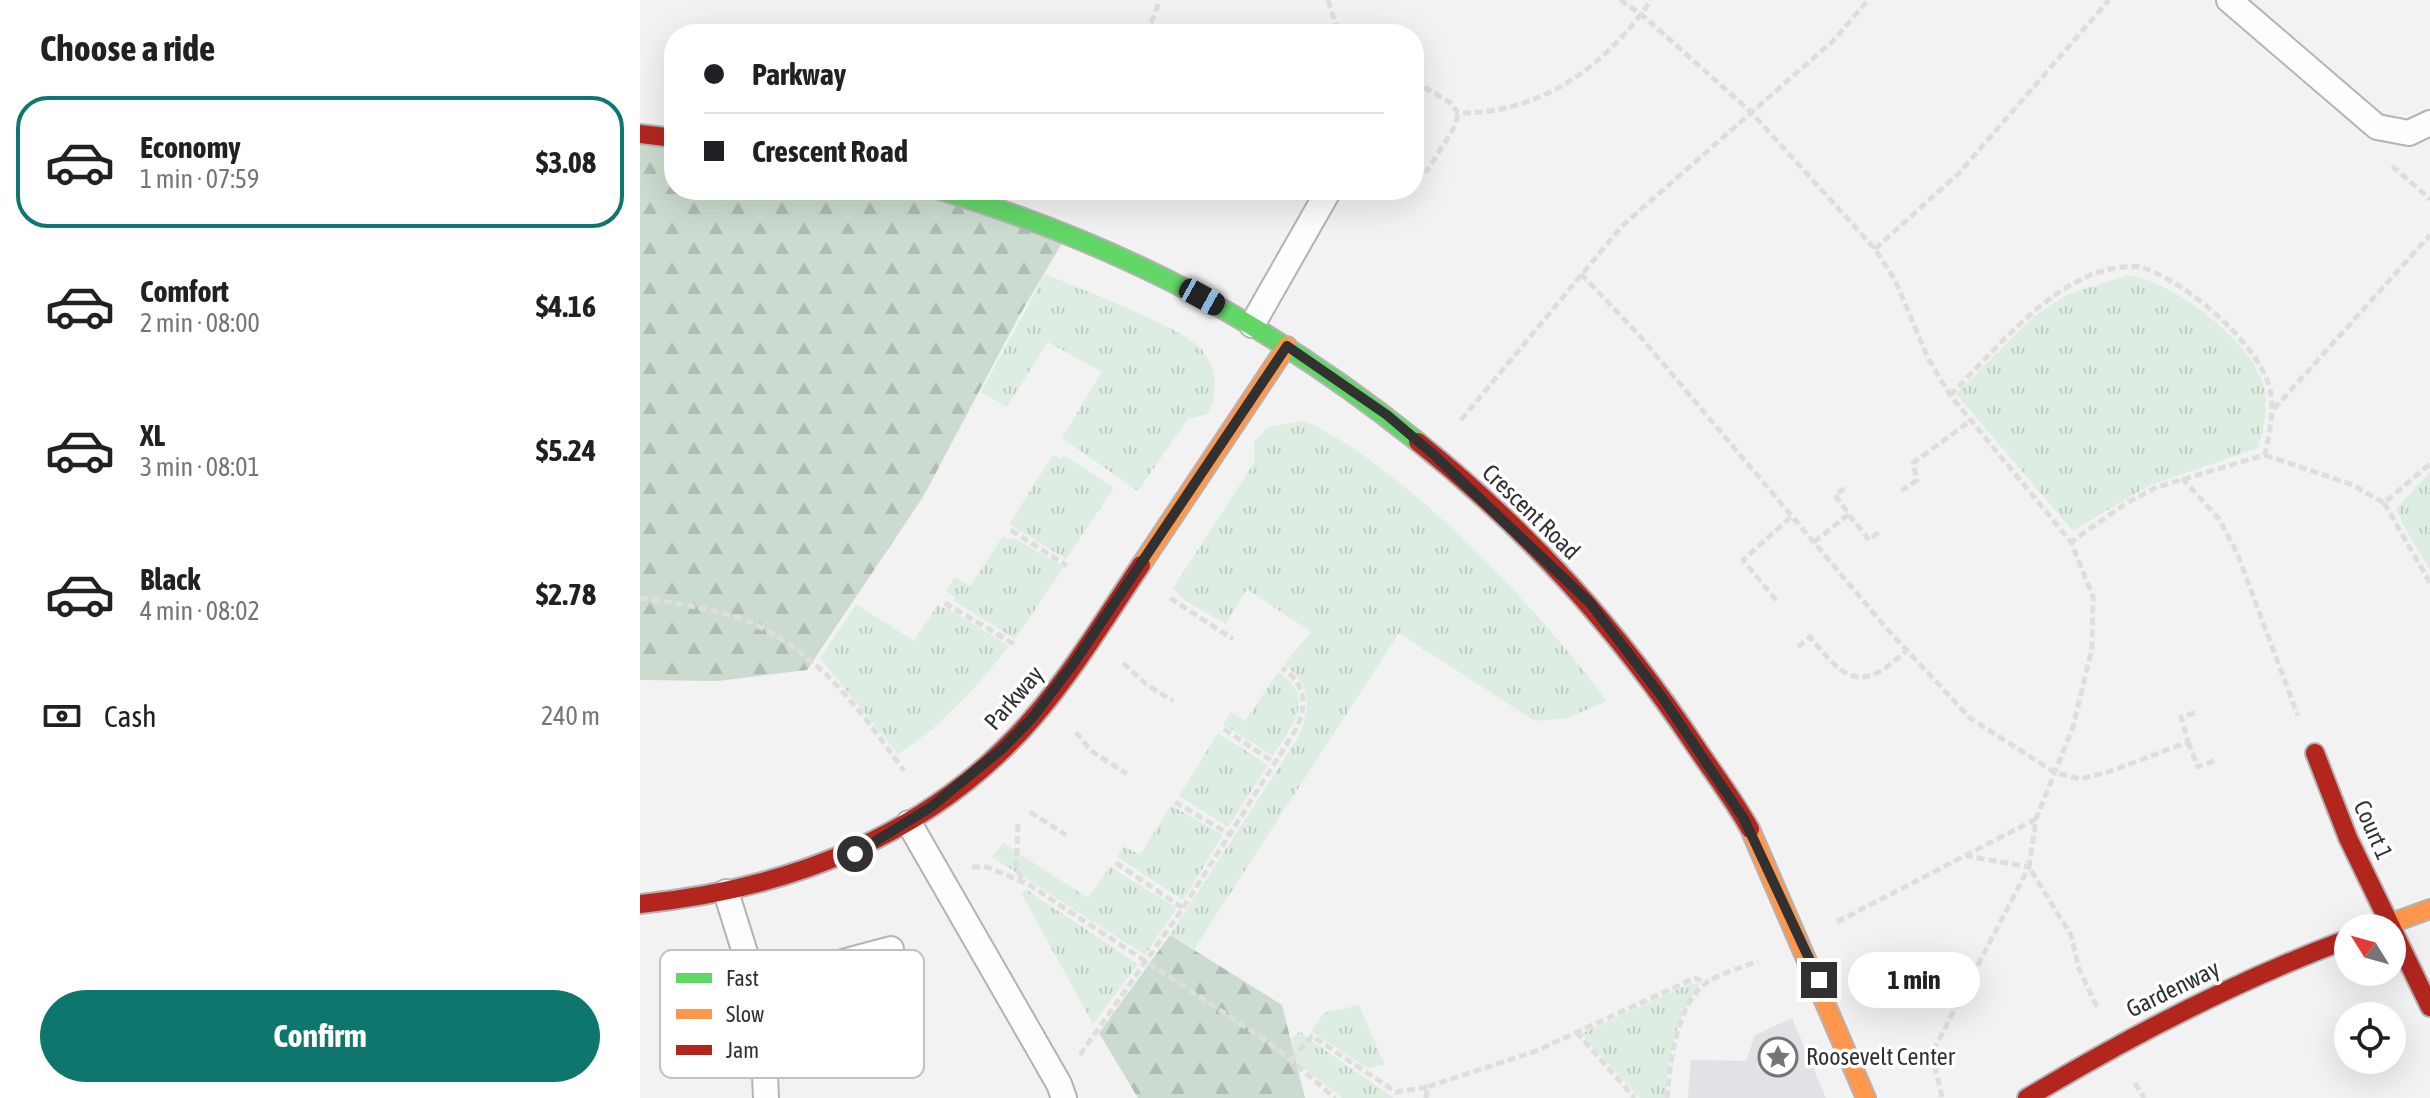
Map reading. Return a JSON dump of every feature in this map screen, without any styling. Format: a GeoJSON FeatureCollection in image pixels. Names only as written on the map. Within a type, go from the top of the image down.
{"type":"FeatureCollection","features":[{"type":"Feature","properties":{"kind":"street"},"geometry":{"type":"LineString","coordinates":[[640,134],[664,137]]}},
{"type":"Feature","properties":{"kind":"street","name":"Crescent Road"},"geometry":{"type":"LineString","coordinates":[[975,200],[1027,215],[1152,270],[1287,346],[1387,415],[1433,454],[1590,603],[1662,697],[1744,819],[1838,1023],[1866,1098]]}},
{"type":"Feature","properties":{"kind":"street","name":"Parkway"},"geometry":{"type":"LineString","coordinates":[[640,904],[726,892],[855,854],[909,823],[1002,749],[1048,697],[1093,634],[1287,346]]}},
{"type":"Feature","properties":{"kind":"street","name":"Court 1"},"geometry":{"type":"LineString","coordinates":[[2315,753],[2379,914]]}},
{"type":"Feature","properties":{"kind":"street"},"geometry":{"type":"LineString","coordinates":[[2406,918],[2430,909]]}},
{"type":"Feature","properties":{"kind":"street","name":"Gardenway"},"geometry":{"type":"LineString","coordinates":[[2027,1098],[2117,1044],[2188,1007],[2334,945]]}},
{"type":"Feature","properties":{"kind":"street","name":"Court 1"},"geometry":{"type":"LineString","coordinates":[[2406,965],[2430,1007]]}},
{"type":"Feature","properties":{"kind":"lane"},"geometry":{"type":"LineString","coordinates":[[2229,0],[2377,127],[2409,133],[2430,123]]}},
{"type":"Feature","properties":{"kind":"lane"},"geometry":{"type":"LineString","coordinates":[[1252,325],[1323,200]]}},
{"type":"Feature","properties":{"kind":"lane"},"geometry":{"type":"LineString","coordinates":[[909,823],[1059,1084],[1064,1098]]}},
{"type":"Feature","properties":{"kind":"lane"},"geometry":{"type":"LineString","coordinates":[[726,892],[745,950]]}},
{"type":"Feature","properties":{"kind":"lane"},"geometry":{"type":"LineString","coordinates":[[765,1078],[766,1098]]}},
{"type":"Feature","properties":{"kind":"path"},"geometry":{"type":"LineString","coordinates":[[1151,24],[1160,0]]}},
{"type":"Feature","properties":{"kind":"path"},"geometry":{"type":"LineString","coordinates":[[1328,0],[1336,24]]}},
{"type":"Feature","properties":{"kind":"path"},"geometry":{"type":"LineString","coordinates":[[1620,0],[1641,14],[1751,112],[1875,249],[1895,280],[1928,358],[1950,395],[2071,542],[2093,597],[2092,648],[2073,727],[2036,819],[2029,867],[1932,1053],[1942,1097]]}},
{"type":"Feature","properties":{"kind":"path"},"geometry":{"type":"LineString","coordinates":[[1458,113],[1497,111],[1564,86],[1594,67],[1619,43],[1651,0]]}},
{"type":"Feature","properties":{"kind":"path"},"geometry":{"type":"LineString","coordinates":[[1433,454],[1622,226],[1834,40],[1868,0]]}},
{"type":"Feature","properties":{"kind":"path"},"geometry":{"type":"LineString","coordinates":[[1875,249],[1959,173],[2109,0]]}},
{"type":"Feature","properties":{"kind":"path"},"geometry":{"type":"LineString","coordinates":[[1424,87],[1451,103],[1458,113],[1455,126],[1427,171],[1424,169]]}},
{"type":"Feature","properties":{"kind":"path"},"geometry":{"type":"LineString","coordinates":[[2273,410],[2430,235]]}},
{"type":"Feature","properties":{"kind":"path"},"geometry":{"type":"LineString","coordinates":[[1950,395],[2051,295],[2096,273],[2138,266],[2201,299],[2244,342],[2269,386],[2273,410],[2265,455]]}},
{"type":"Feature","properties":{"kind":"path"},"geometry":{"type":"LineString","coordinates":[[1581,274],[1639,335],[1906,651],[1970,718],[2054,772],[2080,779],[2188,742]]}},
{"type":"Feature","properties":{"kind":"path"},"geometry":{"type":"LineString","coordinates":[[1901,491],[1917,480],[1913,463],[1970,421]]}},
{"type":"Feature","properties":{"kind":"path"},"geometry":{"type":"LineString","coordinates":[[2071,542],[2128,502],[2182,478],[2265,455],[2353,485],[2384,503],[2430,583]]}},
{"type":"Feature","properties":{"kind":"path"},"geometry":{"type":"LineString","coordinates":[[2384,503],[2430,464]]}},
{"type":"Feature","properties":{"kind":"path"},"geometry":{"type":"LineString","coordinates":[[2182,478],[2219,519],[2237,553],[2285,690],[2315,753]]}},
{"type":"Feature","properties":{"kind":"path"},"geometry":{"type":"LineString","coordinates":[[1845,488],[1835,495],[1849,515],[1869,540],[1879,532]]}},
{"type":"Feature","properties":{"kind":"path"},"geometry":{"type":"LineString","coordinates":[[1814,542],[1849,515]]}},
{"type":"Feature","properties":{"kind":"path"},"geometry":{"type":"LineString","coordinates":[[1776,600],[1743,560],[1792,516]]}},
{"type":"Feature","properties":{"kind":"path"},"geometry":{"type":"LineString","coordinates":[[1011,530],[1067,566]]}},
{"type":"Feature","properties":{"kind":"path"},"geometry":{"type":"LineString","coordinates":[[640,598],[737,618],[813,660],[835,681],[907,775]]}},
{"type":"Feature","properties":{"kind":"path"},"geometry":{"type":"LineString","coordinates":[[945,603],[1014,644]]}},
{"type":"Feature","properties":{"kind":"path"},"geometry":{"type":"LineString","coordinates":[[1199,615],[1233,639]]}},
{"type":"Feature","properties":{"kind":"path"},"geometry":{"type":"LineString","coordinates":[[1093,634],[1146,684],[1173,701]]}},
{"type":"Feature","properties":{"kind":"path"},"geometry":{"type":"LineString","coordinates":[[1798,647],[1810,637],[1844,675],[1865,679],[1906,651]]}},
{"type":"Feature","properties":{"kind":"path"},"geometry":{"type":"LineString","coordinates":[[1095,1032],[1183,908],[1275,763],[1305,708],[1297,679],[1282,668]]}},
{"type":"Feature","properties":{"kind":"path"},"geometry":{"type":"LineString","coordinates":[[1048,697],[1090,750],[1127,774]]}},
{"type":"Feature","properties":{"kind":"path"},"geometry":{"type":"LineString","coordinates":[[2197,712],[2181,717],[2188,742],[2198,767],[2216,760]]}},
{"type":"Feature","properties":{"kind":"path"},"geometry":{"type":"LineString","coordinates":[[1224,729],[1275,763]]}},
{"type":"Feature","properties":{"kind":"path"},"geometry":{"type":"LineString","coordinates":[[1175,802],[1229,834]]}},
{"type":"Feature","properties":{"kind":"path"},"geometry":{"type":"LineString","coordinates":[[1030,812],[1066,835]]}},
{"type":"Feature","properties":{"kind":"path"},"geometry":{"type":"LineString","coordinates":[[1826,928],[2036,819]]}},
{"type":"Feature","properties":{"kind":"path"},"geometry":{"type":"LineString","coordinates":[[1018,824],[1016,868],[1028,884]]}},
{"type":"Feature","properties":{"kind":"path"},"geometry":{"type":"LineString","coordinates":[[1967,856],[2029,867],[2071,935],[2079,969],[2100,1014]]}},
{"type":"Feature","properties":{"kind":"path"},"geometry":{"type":"LineString","coordinates":[[1116,863],[1183,908]]}},
{"type":"Feature","properties":{"kind":"path"},"geometry":{"type":"LineString","coordinates":[[974,866],[987,867],[1028,884],[1291,1060],[1335,1098]]}},
{"type":"Feature","properties":{"kind":"path"},"geometry":{"type":"LineString","coordinates":[[1667,1098],[1680,1030],[1691,1000],[1706,983],[1758,961]]}},
{"type":"Feature","properties":{"kind":"path"},"geometry":{"type":"LineString","coordinates":[[1291,1060],[1312,1036],[1396,1092],[1427,1087],[1501,1064],[1695,978],[1706,983]]}},
{"type":"Feature","properties":{"kind":"path"},"geometry":{"type":"LineString","coordinates":[[1576,1032],[1635,1098]]}},
{"type":"Feature","properties":{"kind":"path"},"geometry":{"type":"LineString","coordinates":[[2134,1082],[2144,1098]]}},
{"type":"Feature","properties":{"kind":"path"},"geometry":{"type":"LineString","coordinates":[[1426,1098],[1427,1087]]}},
{"type":"Feature","properties":{"kind":"shaded area","name":"Roosevelt Center"},"geometry":{"type":"Polygon","coordinates":[[[1792,1018],[1826,1098],[1688,1098],[1691,1060],[1746,1061],[1755,1035],[1792,1018]]]}},
{"type":"Feature","properties":{"kind":"green space"},"geometry":{"type":"Polygon","coordinates":[[[640,134],[664,137],[664,200],[970,200],[1068,233],[1019,316],[923,497],[807,670],[718,681],[640,680],[640,134]]]}},
{"type":"Feature","properties":{"kind":"green space"},"geometry":{"type":"Polygon","coordinates":[[[1045,274],[1175,331],[1202,350],[1211,365],[1215,389],[1208,414],[1188,419],[1138,491],[1062,438],[1102,372],[1048,342],[1007,407],[981,392],[1045,274]]]}},
{"type":"Feature","properties":{"kind":"green space"},"geometry":{"type":"Polygon","coordinates":[[[2129,275],[2166,288],[2186,300],[2241,346],[2262,380],[2266,406],[2262,431],[2258,448],[2148,486],[2073,531],[1956,394],[2032,318],[2068,294],[2129,275]]]}},
{"type":"Feature","properties":{"kind":"green space"},"geometry":{"type":"Polygon","coordinates":[[[1304,421],[1344,442],[1385,471],[1469,544],[1546,626],[1607,701],[1568,718],[1535,721],[1399,633],[1194,949],[1170,935],[1299,736],[1306,715],[1306,697],[1300,680],[1284,664],[1311,632],[1247,589],[1226,624],[1184,600],[1173,588],[1254,463],[1254,441],[1269,427],[1304,421]]]}},
{"type":"Feature","properties":{"kind":"green space"},"geometry":{"type":"Polygon","coordinates":[[[1053,455],[1061,459],[1064,455],[1114,488],[1066,559],[1009,524],[1053,455]]]}},
{"type":"Feature","properties":{"kind":"green space"},"geometry":{"type":"Polygon","coordinates":[[[2430,472],[2430,570],[2402,523],[2397,508],[2430,472]]]}},
{"type":"Feature","properties":{"kind":"green space"},"geometry":{"type":"Polygon","coordinates":[[[1003,536],[1010,540],[1014,538],[1064,567],[1015,639],[953,600],[955,597],[946,591],[955,577],[970,586],[1003,536]]]}},
{"type":"Feature","properties":{"kind":"green space"},"geometry":{"type":"Polygon","coordinates":[[[856,604],[914,641],[937,606],[949,609],[1009,646],[958,705],[898,754],[820,658],[856,604]]]}},
{"type":"Feature","properties":{"kind":"green space"},"geometry":{"type":"Polygon","coordinates":[[[1278,672],[1297,692],[1299,702],[1293,724],[1273,756],[1223,724],[1231,712],[1245,721],[1278,672]]]}},
{"type":"Feature","properties":{"kind":"green space"},"geometry":{"type":"Polygon","coordinates":[[[1218,733],[1268,765],[1228,827],[1179,796],[1218,733]]]}},
{"type":"Feature","properties":{"kind":"green space"},"geometry":{"type":"Polygon","coordinates":[[[1171,805],[1223,835],[1183,900],[1117,857],[1124,846],[1140,855],[1171,805]]]}},
{"type":"Feature","properties":{"kind":"green space"},"geometry":{"type":"Polygon","coordinates":[[[1003,843],[1088,898],[1110,867],[1177,908],[1145,955],[992,857],[1003,843]]]}},
{"type":"Feature","properties":{"kind":"green space"},"geometry":{"type":"Polygon","coordinates":[[[1027,890],[1138,964],[1093,1024],[1021,893],[1027,890]]]}},
{"type":"Feature","properties":{"kind":"green space"},"geometry":{"type":"Polygon","coordinates":[[[1170,935],[1282,1005],[1305,1098],[1138,1098],[1099,1033],[1170,935]]]}},
{"type":"Feature","properties":{"kind":"green space"},"geometry":{"type":"Polygon","coordinates":[[[1691,983],[1700,984],[1684,1011],[1674,1038],[1666,1098],[1640,1098],[1581,1034],[1691,983]]]}},
{"type":"Feature","properties":{"kind":"green space"},"geometry":{"type":"Polygon","coordinates":[[[1359,1005],[1385,1065],[1367,1068],[1311,1031],[1324,1013],[1359,1005]]]}},
{"type":"Feature","properties":{"kind":"green space"},"geometry":{"type":"Polygon","coordinates":[[[1300,1031],[1394,1098],[1342,1098],[1297,1063],[1291,1039],[1300,1031]]]}},
{"type":"Feature","properties":{"kind":"traffic: fast"},"geometry":{"type":"LineString","coordinates":[[970,200],[1070,236],[1191,292],[1306,360],[1418,442]]}},
{"type":"Feature","properties":{"kind":"traffic: slow"},"geometry":{"type":"LineString","coordinates":[[1141,565],[1287,346]]}},
{"type":"Feature","properties":{"kind":"traffic: slow"},"geometry":{"type":"LineString","coordinates":[[1750,829],[1866,1098]]}},
{"type":"Feature","properties":{"kind":"traffic: slow"},"geometry":{"type":"LineString","coordinates":[[2406,918],[2430,909]]}},
{"type":"Feature","properties":{"kind":"traffic: jam"},"geometry":{"type":"LineString","coordinates":[[640,134],[664,137]]}},
{"type":"Feature","properties":{"kind":"traffic: jam"},"geometry":{"type":"LineString","coordinates":[[1418,442],[1497,510],[1603,622],[1666,703],[1750,829]]}},
{"type":"Feature","properties":{"kind":"traffic: jam"},"geometry":{"type":"LineString","coordinates":[[640,904],[696,897],[803,869],[903,825],[950,795],[993,760],[1047,701],[1141,565]]}},
{"type":"Feature","properties":{"kind":"traffic: jam"},"geometry":{"type":"LineString","coordinates":[[2315,753],[2348,838],[2430,1007]]}},
{"type":"Feature","properties":{"kind":"traffic: jam"},"geometry":{"type":"LineString","coordinates":[[2027,1098],[2184,1011],[2334,944]]}},
{"type":"Feature","properties":{"kind":"place","name":"Roosevelt Center"},"geometry":{"type":"Point","coordinates":[1778,1057]}},
{"type":"Feature","properties":{"kind":"route"},"geometry":{"type":"LineString","coordinates":[[855,854],[931,807],[1002,749],[1033,717],[1134,576],[1287,346],[1387,415],[1433,454],[1590,603],[1662,697],[1744,819],[1819,980]]}}]}
